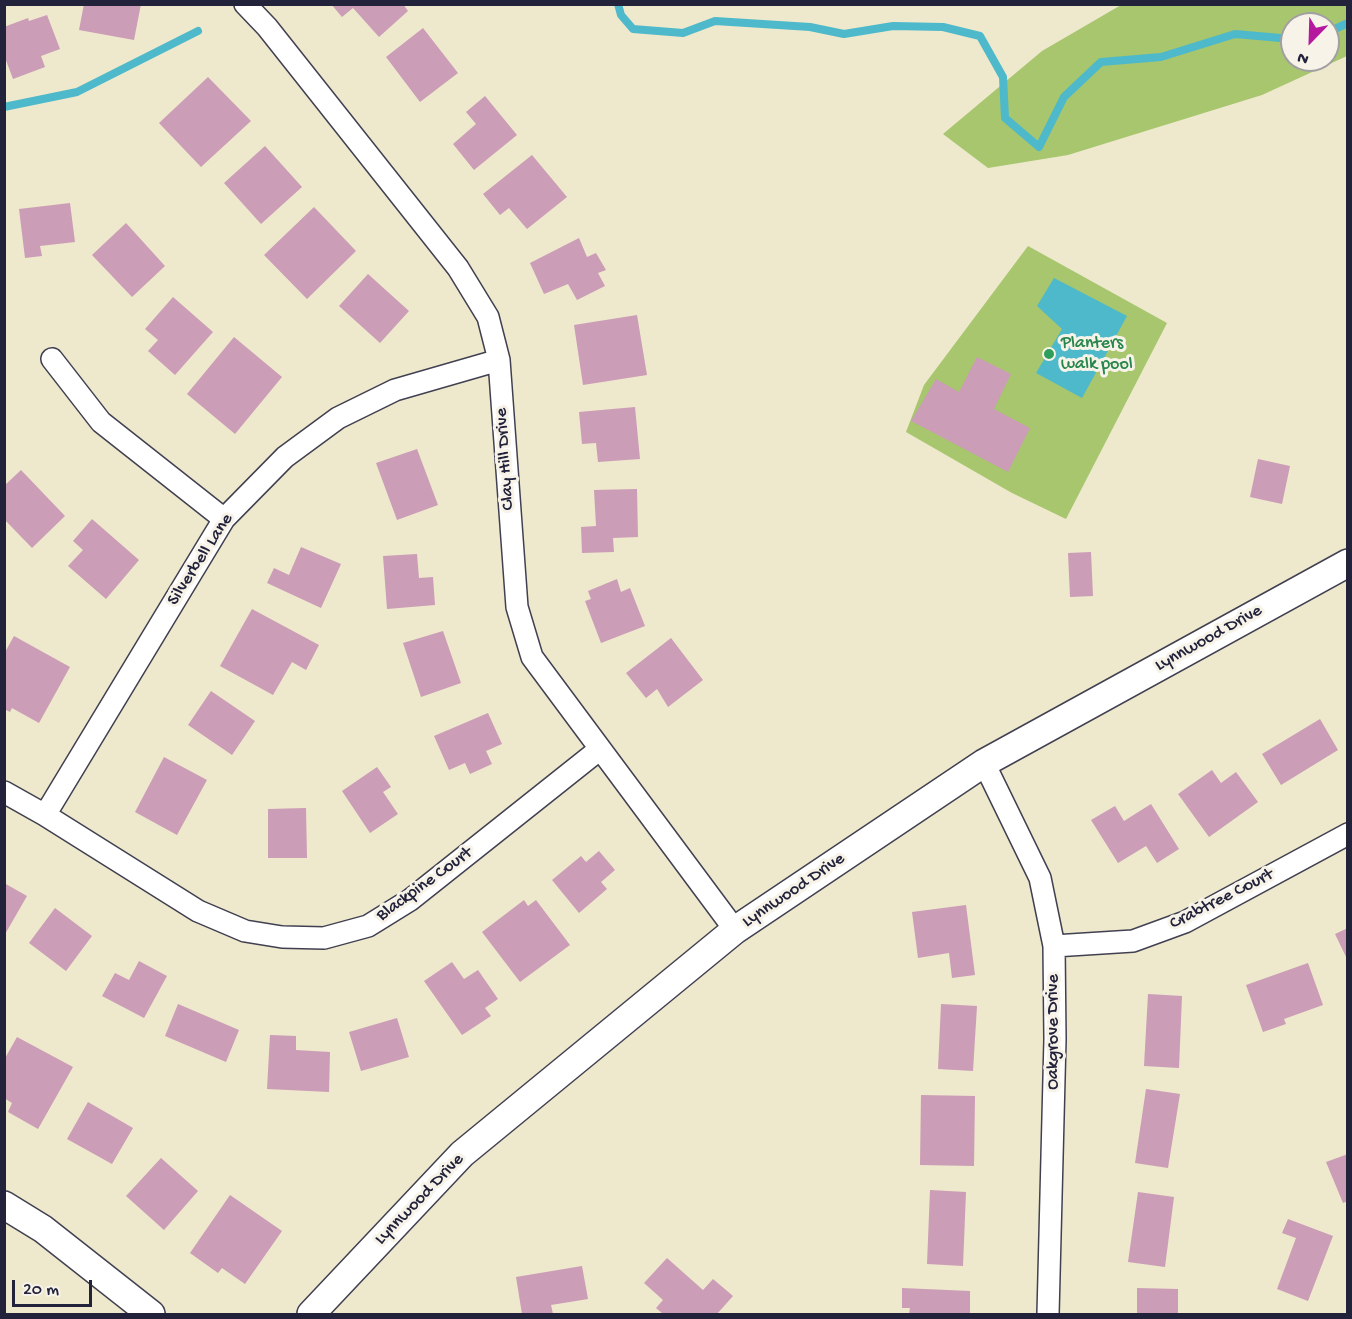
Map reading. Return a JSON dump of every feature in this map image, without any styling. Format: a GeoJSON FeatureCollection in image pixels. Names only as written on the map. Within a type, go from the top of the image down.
{"type":"FeatureCollection","features":[{"type":"Feature","properties":{"kind":"street","name":"Clay Hill Drive"},"geometry":{"type":"LineString","coordinates":[[245,4],[267,27],[458,268],[488,317],[499,360],[517,607],[532,657],[735,930]]}},
{"type":"Feature","properties":{"kind":"street"},"geometry":{"type":"LineString","coordinates":[[52,359],[101,422],[224,519]]}},
{"type":"Feature","properties":{"kind":"street","name":"Silverbell Lane"},"geometry":{"type":"LineString","coordinates":[[45,815],[224,519],[285,457],[338,418],[395,390],[499,360]]}},
{"type":"Feature","properties":{"kind":"street","name":"Lynnwood Drive"},"geometry":{"type":"LineString","coordinates":[[311,1314],[462,1154],[735,930],[984,763],[1347,563]]}},
{"type":"Feature","properties":{"kind":"street","name":"Blackpine Court"},"geometry":{"type":"LineString","coordinates":[[4,792],[45,815],[198,911],[245,931],[282,937],[324,938],[368,926],[410,900],[600,749]]}},
{"type":"Feature","properties":{"kind":"street","name":"Oakgrove Drive"},"geometry":{"type":"LineString","coordinates":[[984,763],[1040,878],[1054,946],[1055,1039],[1048,1314]]}},
{"type":"Feature","properties":{"kind":"street","name":"Crabtree Court"},"geometry":{"type":"LineString","coordinates":[[1054,946],[1132,940],[1185,922],[1347,834]]}},
{"type":"Feature","properties":{"kind":"street"},"geometry":{"type":"LineString","coordinates":[[4,1205],[43,1229],[151,1314]]}},
{"type":"Feature","properties":{"kind":"green space"},"geometry":{"type":"Polygon","coordinates":[[[1121,5],[1347,5],[1347,56],[1340,59],[1340,12],[1280,12],[1280,72],[1312,72],[1262,95],[1068,155],[988,168],[943,134],[1042,51],[1121,5]]]}},
{"type":"Feature","properties":{"kind":"green space","name":"Planters walk pool"},"geometry":{"type":"Polygon","coordinates":[[[1028,246],[1167,323],[1066,519],[1012,493],[906,432],[924,385],[1028,246]]]}},
{"type":"Feature","properties":{"kind":"water"},"geometry":{"type":"Polygon","coordinates":[[[1054,278],[1127,316],[1082,398],[1036,373],[1062,329],[1037,306],[1054,278]]]}},
{"type":"Feature","properties":{"kind":"building"},"geometry":{"type":"Polygon","coordinates":[[[84,4],[141,4],[134,40],[79,30],[84,4]]]}},
{"type":"Feature","properties":{"kind":"building"},"geometry":{"type":"Polygon","coordinates":[[[331,4],[403,4],[408,11],[379,37],[353,8],[342,17],[331,4]]]}},
{"type":"Feature","properties":{"kind":"building"},"geometry":{"type":"Polygon","coordinates":[[[47,15],[60,49],[41,56],[45,67],[13,79],[4,55],[4,27],[28,18],[29,21],[47,15]]]}},
{"type":"Feature","properties":{"kind":"building"},"geometry":{"type":"Polygon","coordinates":[[[423,28],[458,73],[420,102],[386,57],[423,28]]]}},
{"type":"Feature","properties":{"kind":"building"},"geometry":{"type":"Polygon","coordinates":[[[208,77],[251,121],[201,167],[159,123],[208,77]]]}},
{"type":"Feature","properties":{"kind":"building"},"geometry":{"type":"Polygon","coordinates":[[[485,96],[517,135],[474,170],[453,144],[476,124],[466,112],[485,96]]]}},
{"type":"Feature","properties":{"kind":"building"},"geometry":{"type":"Polygon","coordinates":[[[265,146],[302,187],[261,224],[224,183],[265,146]]]}},
{"type":"Feature","properties":{"kind":"building"},"geometry":{"type":"Polygon","coordinates":[[[532,155],[567,197],[527,229],[509,208],[500,215],[483,194],[532,155]]]}},
{"type":"Feature","properties":{"kind":"building"},"geometry":{"type":"Polygon","coordinates":[[[70,203],[75,242],[40,246],[42,256],[25,258],[19,209],[70,203]]]}},
{"type":"Feature","properties":{"kind":"building"},"geometry":{"type":"Polygon","coordinates":[[[314,207],[356,251],[307,299],[264,255],[314,207]]]}},
{"type":"Feature","properties":{"kind":"building"},"geometry":{"type":"Polygon","coordinates":[[[126,223],[165,266],[132,297],[92,255],[126,223]]]}},
{"type":"Feature","properties":{"kind":"building"},"geometry":{"type":"Polygon","coordinates":[[[579,238],[587,257],[596,253],[606,270],[598,273],[605,286],[577,300],[568,284],[544,294],[530,263],[579,238]]]}},
{"type":"Feature","properties":{"kind":"building"},"geometry":{"type":"Polygon","coordinates":[[[368,274],[409,311],[380,343],[339,306],[368,274]]]}},
{"type":"Feature","properties":{"kind":"building"},"geometry":{"type":"Polygon","coordinates":[[[173,297],[213,332],[175,375],[148,351],[158,340],[145,329],[173,297]]]}},
{"type":"Feature","properties":{"kind":"building"},"geometry":{"type":"Polygon","coordinates":[[[637,315],[647,375],[583,385],[574,325],[637,315]]]}},
{"type":"Feature","properties":{"kind":"building"},"geometry":{"type":"Polygon","coordinates":[[[234,337],[282,377],[235,434],[187,394],[234,337]]]}},
{"type":"Feature","properties":{"kind":"building"},"geometry":{"type":"Polygon","coordinates":[[[977,357],[1011,374],[994,409],[1030,428],[1008,472],[911,421],[936,379],[959,392],[977,357]]]}},
{"type":"Feature","properties":{"kind":"building"},"geometry":{"type":"Polygon","coordinates":[[[635,407],[640,459],[598,462],[596,443],[582,444],[579,412],[635,407]]]}},
{"type":"Feature","properties":{"kind":"building"},"geometry":{"type":"Polygon","coordinates":[[[417,449],[438,505],[397,520],[376,463],[417,449]]]}},
{"type":"Feature","properties":{"kind":"building"},"geometry":{"type":"Polygon","coordinates":[[[1258,459],[1290,466],[1282,504],[1250,497],[1258,459]]]}},
{"type":"Feature","properties":{"kind":"building"},"geometry":{"type":"Polygon","coordinates":[[[21,470],[65,516],[32,548],[4,519],[4,486],[21,470]]]}},
{"type":"Feature","properties":{"kind":"building"},"geometry":{"type":"Polygon","coordinates":[[[637,489],[638,537],[613,538],[614,552],[582,553],[581,527],[596,526],[594,490],[637,489]]]}},
{"type":"Feature","properties":{"kind":"building"},"geometry":{"type":"Polygon","coordinates":[[[92,519],[139,560],[106,599],[68,566],[83,550],[73,541],[92,519]]]}},
{"type":"Feature","properties":{"kind":"building"},"geometry":{"type":"Polygon","coordinates":[[[301,547],[341,564],[321,608],[267,583],[274,568],[289,575],[301,547]]]}},
{"type":"Feature","properties":{"kind":"building"},"geometry":{"type":"Polygon","coordinates":[[[1091,552],[1093,596],[1070,597],[1068,553],[1091,552]]]}},
{"type":"Feature","properties":{"kind":"building"},"geometry":{"type":"Polygon","coordinates":[[[417,554],[419,578],[433,577],[435,605],[387,609],[383,556],[417,554]]]}},
{"type":"Feature","properties":{"kind":"building"},"geometry":{"type":"Polygon","coordinates":[[[617,579],[621,592],[630,588],[645,626],[601,643],[585,601],[591,599],[588,591],[617,579]]]}},
{"type":"Feature","properties":{"kind":"building"},"geometry":{"type":"Polygon","coordinates":[[[252,609],[319,645],[306,670],[292,662],[273,695],[220,666],[252,609]]]}},
{"type":"Feature","properties":{"kind":"building"},"geometry":{"type":"Polygon","coordinates":[[[443,631],[461,683],[421,697],[403,643],[443,631]]]}},
{"type":"Feature","properties":{"kind":"building"},"geometry":{"type":"Polygon","coordinates":[[[14,636],[70,667],[39,723],[12,708],[10,712],[4,709],[4,654],[14,636]]]}},
{"type":"Feature","properties":{"kind":"building"},"geometry":{"type":"Polygon","coordinates":[[[671,638],[703,680],[668,707],[657,689],[646,698],[626,673],[671,638]]]}},
{"type":"Feature","properties":{"kind":"building"},"geometry":{"type":"Polygon","coordinates":[[[211,691],[255,721],[232,755],[188,725],[211,691]]]}},
{"type":"Feature","properties":{"kind":"building"},"geometry":{"type":"Polygon","coordinates":[[[488,713],[502,744],[486,751],[492,764],[470,774],[465,763],[449,770],[434,736],[488,713]]]}},
{"type":"Feature","properties":{"kind":"building"},"geometry":{"type":"Polygon","coordinates":[[[1320,719],[1338,750],[1281,785],[1262,754],[1320,719]]]}},
{"type":"Feature","properties":{"kind":"building"},"geometry":{"type":"Polygon","coordinates":[[[164,757],[207,780],[177,835],[135,812],[164,757]]]}},
{"type":"Feature","properties":{"kind":"building"},"geometry":{"type":"Polygon","coordinates":[[[377,767],[391,787],[383,792],[398,814],[370,833],[342,791],[377,767]]]}},
{"type":"Feature","properties":{"kind":"building"},"geometry":{"type":"Polygon","coordinates":[[[1212,770],[1221,783],[1236,772],[1258,802],[1209,837],[1178,794],[1212,770]]]}},
{"type":"Feature","properties":{"kind":"building"},"geometry":{"type":"Polygon","coordinates":[[[1151,804],[1179,849],[1157,863],[1146,846],[1118,863],[1091,820],[1115,806],[1124,821],[1151,804]]]}},
{"type":"Feature","properties":{"kind":"building"},"geometry":{"type":"Polygon","coordinates":[[[306,808],[307,858],[268,858],[268,809],[306,808]]]}},
{"type":"Feature","properties":{"kind":"building"},"geometry":{"type":"Polygon","coordinates":[[[599,851],[615,870],[601,882],[607,889],[579,913],[552,880],[581,856],[586,862],[599,851]]]}},
{"type":"Feature","properties":{"kind":"building"},"geometry":{"type":"Polygon","coordinates":[[[4,883],[27,896],[4,936],[4,883]]]}},
{"type":"Feature","properties":{"kind":"building"},"geometry":{"type":"Polygon","coordinates":[[[524,900],[528,906],[536,900],[570,945],[520,982],[482,932],[524,900]]]}},
{"type":"Feature","properties":{"kind":"building"},"geometry":{"type":"Polygon","coordinates":[[[966,905],[975,975],[952,978],[949,953],[918,958],[912,912],[966,905]]]}},
{"type":"Feature","properties":{"kind":"building"},"geometry":{"type":"Polygon","coordinates":[[[55,908],[92,936],[66,971],[29,943],[55,908]]]}},
{"type":"Feature","properties":{"kind":"building"},"geometry":{"type":"Polygon","coordinates":[[[1348,928],[1348,961],[1335,934],[1348,928]]]}},
{"type":"Feature","properties":{"kind":"building"},"geometry":{"type":"Polygon","coordinates":[[[139,961],[167,976],[144,1018],[102,996],[115,973],[129,980],[139,961]]]}},
{"type":"Feature","properties":{"kind":"building"},"geometry":{"type":"Polygon","coordinates":[[[452,962],[464,979],[478,970],[498,999],[485,1008],[491,1016],[462,1035],[424,981],[452,962]]]}},
{"type":"Feature","properties":{"kind":"building"},"geometry":{"type":"Polygon","coordinates":[[[1308,963],[1323,1005],[1284,1019],[1286,1024],[1263,1032],[1246,985],[1308,963]]]}},
{"type":"Feature","properties":{"kind":"building"},"geometry":{"type":"Polygon","coordinates":[[[1148,994],[1182,996],[1179,1068],[1144,1066],[1148,994]]]}},
{"type":"Feature","properties":{"kind":"building"},"geometry":{"type":"Polygon","coordinates":[[[178,1004],[239,1030],[226,1062],[165,1036],[178,1004]]]}},
{"type":"Feature","properties":{"kind":"building"},"geometry":{"type":"Polygon","coordinates":[[[941,1004],[977,1006],[973,1071],[938,1069],[941,1004]]]}},
{"type":"Feature","properties":{"kind":"building"},"geometry":{"type":"Polygon","coordinates":[[[397,1018],[409,1057],[361,1071],[349,1032],[397,1018]]]}},
{"type":"Feature","properties":{"kind":"building"},"geometry":{"type":"Polygon","coordinates":[[[270,1035],[296,1036],[296,1050],[330,1052],[329,1092],[267,1089],[270,1035]]]}},
{"type":"Feature","properties":{"kind":"building"},"geometry":{"type":"Polygon","coordinates":[[[17,1037],[73,1067],[38,1129],[8,1112],[12,1103],[4,1098],[4,1060],[17,1037]]]}},
{"type":"Feature","properties":{"kind":"building"},"geometry":{"type":"Polygon","coordinates":[[[1146,1089],[1180,1094],[1168,1168],[1135,1163],[1146,1089]]]}},
{"type":"Feature","properties":{"kind":"building"},"geometry":{"type":"Polygon","coordinates":[[[921,1095],[975,1096],[974,1166],[920,1165],[921,1095]]]}},
{"type":"Feature","properties":{"kind":"building"},"geometry":{"type":"Polygon","coordinates":[[[88,1102],[133,1128],[112,1164],[67,1139],[88,1102]]]}},
{"type":"Feature","properties":{"kind":"building"},"geometry":{"type":"Polygon","coordinates":[[[1348,1154],[1348,1201],[1343,1203],[1326,1162],[1348,1154]]]}},
{"type":"Feature","properties":{"kind":"building"},"geometry":{"type":"Polygon","coordinates":[[[161,1158],[198,1191],[164,1230],[126,1196],[161,1158]]]}},
{"type":"Feature","properties":{"kind":"building"},"geometry":{"type":"Polygon","coordinates":[[[930,1190],[966,1192],[963,1266],[927,1264],[930,1190]]]}},
{"type":"Feature","properties":{"kind":"building"},"geometry":{"type":"Polygon","coordinates":[[[1138,1192],[1174,1197],[1165,1267],[1128,1262],[1138,1192]]]}},
{"type":"Feature","properties":{"kind":"building"},"geometry":{"type":"Polygon","coordinates":[[[230,1195],[282,1231],[245,1284],[222,1268],[218,1273],[190,1253],[230,1195]]]}},
{"type":"Feature","properties":{"kind":"building"},"geometry":{"type":"Polygon","coordinates":[[[1288,1219],[1333,1236],[1308,1301],[1277,1289],[1296,1238],[1282,1233],[1288,1219]]]}},
{"type":"Feature","properties":{"kind":"building"},"geometry":{"type":"Polygon","coordinates":[[[667,1258],[703,1290],[713,1279],[733,1296],[717,1314],[663,1314],[656,1308],[663,1300],[644,1283],[667,1258]]]}},
{"type":"Feature","properties":{"kind":"building"},"geometry":{"type":"Polygon","coordinates":[[[582,1266],[588,1299],[551,1305],[553,1314],[522,1314],[516,1277],[582,1266]]]}},
{"type":"Feature","properties":{"kind":"building"},"geometry":{"type":"Polygon","coordinates":[[[902,1288],[970,1291],[970,1314],[909,1314],[910,1308],[902,1308],[902,1288]]]}},
{"type":"Feature","properties":{"kind":"building"},"geometry":{"type":"Polygon","coordinates":[[[1137,1288],[1178,1289],[1178,1314],[1137,1314],[1137,1288]]]}},
{"type":"Feature","properties":{"kind":"waterway"},"geometry":{"type":"LineString","coordinates":[[618,4],[621,15],[633,29],[683,33],[715,21],[810,27],[844,34],[893,26],[943,27],[980,36],[1003,77],[1005,118],[1039,147],[1064,97],[1101,62],[1161,57],[1235,34],[1280,38]]}},
{"type":"Feature","properties":{"kind":"waterway"},"geometry":{"type":"LineString","coordinates":[[1340,27],[1348,23]]}},
{"type":"Feature","properties":{"kind":"waterway"},"geometry":{"type":"LineString","coordinates":[[4,107],[77,92],[198,31]]}},
{"type":"Feature","properties":{"kind":"place","name":"Planters walk pool"},"geometry":{"type":"Point","coordinates":[1049,354]}}]}
